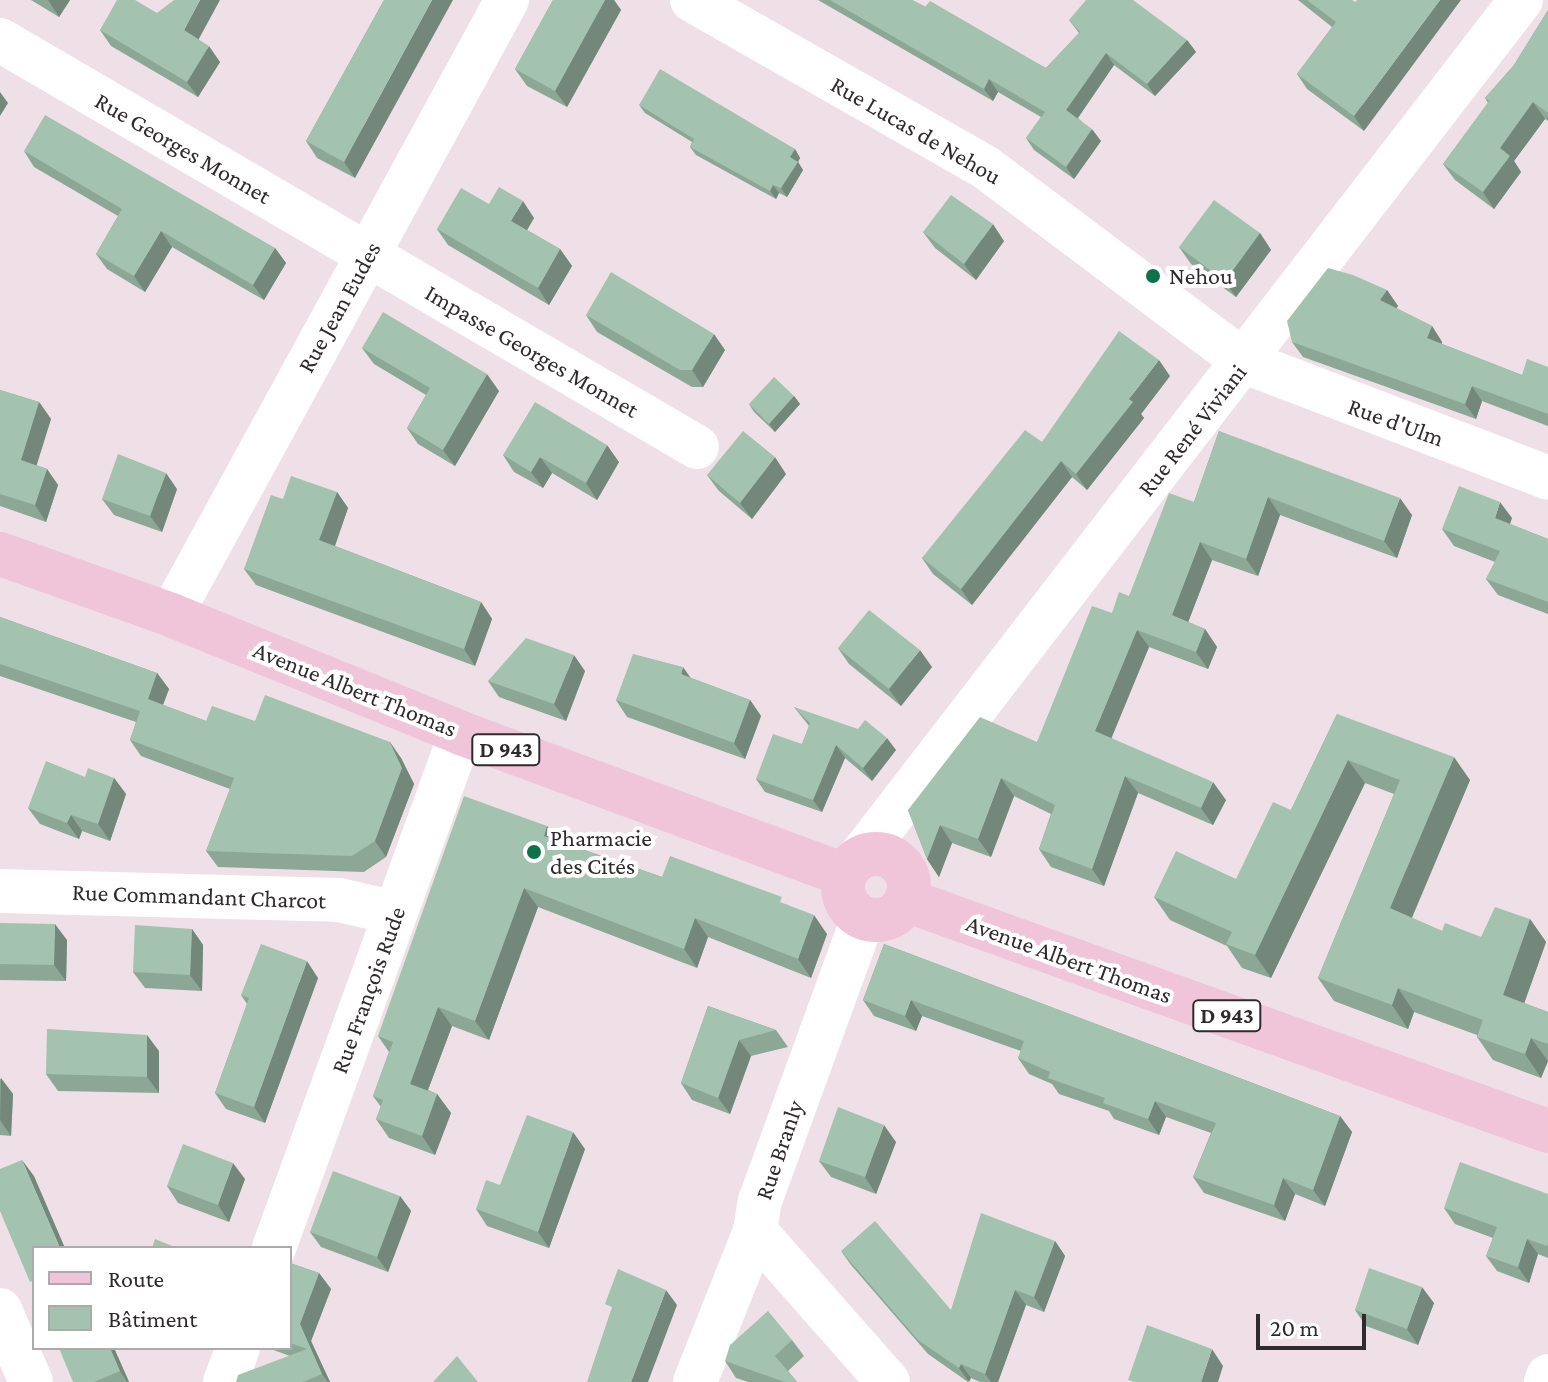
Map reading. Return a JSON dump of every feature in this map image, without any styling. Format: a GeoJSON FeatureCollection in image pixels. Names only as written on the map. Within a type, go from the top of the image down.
{"type":"FeatureCollection","features":[{"type":"Feature","properties":{"kind":"main road","name":"Avenue Albert Thomas"},"geometry":{"type":"LineString","coordinates":[[0,554],[171,615],[461,733],[852,866],[880,853],[899,862],[908,880],[906,900],[1548,1131]]}},
{"type":"Feature","properties":{"kind":"main road"},"geometry":{"type":"LineString","coordinates":[[852,866],[847,905],[863,918],[883,920],[906,900]]}},
{"type":"Feature","properties":{"kind":"street","name":"Rue Jean Eudes"},"geometry":{"type":"LineString","coordinates":[[171,615],[507,0]]}},
{"type":"Feature","properties":{"kind":"street","name":"Rue Lucas de Nehou"},"geometry":{"type":"LineString","coordinates":[[692,0],[985,167],[1245,362]]}},
{"type":"Feature","properties":{"kind":"street","name":"Rue René Viviani"},"geometry":{"type":"LineString","coordinates":[[852,866],[1245,362],[1521,0]]}},
{"type":"Feature","properties":{"kind":"street","name":"Rue Georges Monnet"},"geometry":{"type":"LineString","coordinates":[[0,40],[367,256]]}},
{"type":"Feature","properties":{"kind":"street","name":"Impasse Georges Monnet"},"geometry":{"type":"LineString","coordinates":[[367,256],[697,447]]}},
{"type":"Feature","properties":{"kind":"street","name":"Rue d'Ulm"},"geometry":{"type":"LineString","coordinates":[[1245,362],[1548,478]]}},
{"type":"Feature","properties":{"kind":"street","name":"Rue François Rude"},"geometry":{"type":"LineString","coordinates":[[275,1246],[461,733]]}},
{"type":"Feature","properties":{"kind":"street","name":"Rue Commandant Charcot"},"geometry":{"type":"LineString","coordinates":[[0,891],[339,900],[396,913]]}},
{"type":"Feature","properties":{"kind":"street","name":"Rue Branly"},"geometry":{"type":"LineString","coordinates":[[695,1382],[755,1231],[760,1201],[863,918]]}},
{"type":"Feature","properties":{"kind":"street"},"geometry":{"type":"LineString","coordinates":[[755,1231],[888,1382]]}},
{"type":"Feature","properties":{"kind":"street"},"geometry":{"type":"LineString","coordinates":[[0,1310],[31,1382]]}},
{"type":"Feature","properties":{"kind":"street"},"geometry":{"type":"LineString","coordinates":[[225,1382],[237,1350]]}},
{"type":"Feature","properties":{"kind":"building"},"geometry":{"type":"Polygon","coordinates":[[[117,0],[135,0],[157,13],[174,0],[200,0],[184,30],[209,46],[187,82],[100,30],[117,0]]]}},
{"type":"Feature","properties":{"kind":"building"},"geometry":{"type":"Polygon","coordinates":[[[384,0],[432,0],[344,162],[306,141],[384,0]]]}},
{"type":"Feature","properties":{"kind":"building"},"geometry":{"type":"Polygon","coordinates":[[[553,0],[605,0],[555,91],[515,69],[553,0]]]}},
{"type":"Feature","properties":{"kind":"building"},"geometry":{"type":"Polygon","coordinates":[[[830,0],[912,0],[925,7],[930,1],[1046,68],[1080,32],[1069,20],[1086,0],[1133,0],[1187,40],[1147,84],[1106,53],[1066,110],[1092,129],[1066,167],[1026,138],[1045,112],[989,79],[984,89],[830,0]]]}},
{"type":"Feature","properties":{"kind":"building"},"geometry":{"type":"Polygon","coordinates":[[[1307,0],[1440,0],[1354,116],[1297,74],[1336,22],[1307,0]]]}},
{"type":"Feature","properties":{"kind":"building"},"geometry":{"type":"Polygon","coordinates":[[[1548,10],[1548,113],[1533,102],[1500,148],[1510,156],[1483,192],[1443,164],[1489,101],[1485,98],[1514,65],[1548,10]]]}},
{"type":"Feature","properties":{"kind":"building"},"geometry":{"type":"Polygon","coordinates":[[[660,69],[795,149],[790,157],[798,162],[781,188],[773,185],[770,191],[690,147],[694,139],[639,105],[660,69]]]}},
{"type":"Feature","properties":{"kind":"building"},"geometry":{"type":"Polygon","coordinates":[[[45,115],[275,248],[253,285],[161,231],[134,276],[96,254],[122,209],[24,151],[45,115]]]}},
{"type":"Feature","properties":{"kind":"building"},"geometry":{"type":"Polygon","coordinates":[[[499,187],[523,201],[511,221],[560,249],[538,288],[437,229],[461,188],[489,204],[499,187]]]}},
{"type":"Feature","properties":{"kind":"building"},"geometry":{"type":"Polygon","coordinates":[[[951,195],[993,224],[964,264],[923,232],[951,195]]]}},
{"type":"Feature","properties":{"kind":"building"},"geometry":{"type":"Polygon","coordinates":[[[1214,200],[1260,233],[1225,281],[1179,247],[1214,200]]]}},
{"type":"Feature","properties":{"kind":"building"},"geometry":{"type":"Polygon","coordinates":[[[1328,268],[1387,290],[1380,300],[1432,326],[1427,338],[1522,375],[1527,359],[1548,367],[1548,414],[1472,386],[1465,404],[1292,342],[1287,321],[1328,268]]]}},
{"type":"Feature","properties":{"kind":"building"},"geometry":{"type":"Polygon","coordinates":[[[611,272],[714,334],[692,370],[680,370],[586,315],[611,272]]]}},
{"type":"Feature","properties":{"kind":"building"},"geometry":{"type":"Polygon","coordinates":[[[383,312],[487,374],[443,450],[407,428],[430,388],[362,348],[383,312]]]}},
{"type":"Feature","properties":{"kind":"building"},"geometry":{"type":"Polygon","coordinates":[[[1119,331],[1159,360],[1129,399],[1133,402],[1076,474],[1061,461],[961,589],[922,558],[1025,430],[1042,442],[1119,331]]]}},
{"type":"Feature","properties":{"kind":"building"},"geometry":{"type":"Polygon","coordinates":[[[774,377],[794,396],[769,424],[749,404],[774,377]]]}},
{"type":"Feature","properties":{"kind":"building"},"geometry":{"type":"Polygon","coordinates":[[[0,390],[39,402],[21,460],[47,469],[35,505],[0,494],[0,390]]]}},
{"type":"Feature","properties":{"kind":"building"},"geometry":{"type":"Polygon","coordinates":[[[535,402],[607,445],[586,483],[540,457],[531,472],[503,455],[535,402]]]}},
{"type":"Feature","properties":{"kind":"building"},"geometry":{"type":"Polygon","coordinates":[[[743,431],[775,457],[740,503],[707,475],[743,431]]]}},
{"type":"Feature","properties":{"kind":"building"},"geometry":{"type":"Polygon","coordinates":[[[1219,431],[1400,498],[1384,541],[1268,497],[1246,559],[1200,542],[1172,615],[1205,629],[1196,652],[1137,630],[1095,731],[1213,782],[1201,808],[1125,776],[1092,869],[1039,849],[1055,805],[1001,778],[978,839],[940,825],[927,859],[908,810],[980,717],[1037,742],[1092,606],[1112,613],[1119,592],[1129,596],[1169,493],[1194,502],[1219,431]]]}},
{"type":"Feature","properties":{"kind":"building"},"geometry":{"type":"Polygon","coordinates":[[[118,454],[166,473],[150,516],[102,499],[118,454]]]}},
{"type":"Feature","properties":{"kind":"building"},"geometry":{"type":"Polygon","coordinates":[[[291,476],[337,492],[319,540],[481,602],[464,649],[244,569],[271,495],[283,499],[291,476]]]}},
{"type":"Feature","properties":{"kind":"building"},"geometry":{"type":"Polygon","coordinates":[[[1459,486],[1500,502],[1495,518],[1548,539],[1548,602],[1486,579],[1500,551],[1442,529],[1459,486]]]}},
{"type":"Feature","properties":{"kind":"building"},"geometry":{"type":"Polygon","coordinates":[[[869,610],[920,650],[889,689],[838,648],[869,610]]]}},
{"type":"Feature","properties":{"kind":"building"},"geometry":{"type":"Polygon","coordinates":[[[0,617],[157,673],[148,699],[206,721],[212,706],[255,721],[265,695],[390,742],[402,768],[375,841],[352,856],[206,851],[234,778],[130,740],[140,711],[0,664],[0,617]]]}},
{"type":"Feature","properties":{"kind":"building"},"geometry":{"type":"Polygon","coordinates":[[[526,638],[574,655],[554,704],[488,681],[526,638]]]}},
{"type":"Feature","properties":{"kind":"building"},"geometry":{"type":"Polygon","coordinates":[[[633,654],[683,667],[681,674],[750,700],[734,743],[616,700],[633,654]]]}},
{"type":"Feature","properties":{"kind":"building"},"geometry":{"type":"Polygon","coordinates":[[[794,707],[858,729],[865,720],[887,738],[863,768],[836,745],[813,800],[756,779],[773,734],[802,744],[810,723],[794,707]]]}},
{"type":"Feature","properties":{"kind":"building"},"geometry":{"type":"Polygon","coordinates":[[[1337,714],[1454,757],[1390,908],[1442,931],[1445,923],[1481,937],[1495,907],[1530,919],[1503,995],[1548,1012],[1548,1044],[1531,1038],[1525,1054],[1477,1037],[1483,1020],[1398,988],[1392,1005],[1318,978],[1400,780],[1348,760],[1255,955],[1226,944],[1232,932],[1154,897],[1176,851],[1236,879],[1273,802],[1291,810],[1337,714]]]}},
{"type":"Feature","properties":{"kind":"building"},"geometry":{"type":"Polygon","coordinates":[[[46,761],[85,777],[88,768],[114,778],[98,824],[71,815],[67,823],[28,808],[46,761]]]}},
{"type":"Feature","properties":{"kind":"building"},"geometry":{"type":"Polygon","coordinates":[[[464,796],[547,826],[544,836],[662,877],[670,856],[782,897],[780,902],[814,915],[798,959],[695,918],[684,949],[524,888],[475,1021],[438,1007],[410,1084],[437,1094],[422,1136],[376,1119],[383,1100],[373,1096],[393,1042],[378,1036],[464,796]]]}},
{"type":"Feature","properties":{"kind":"building"},"geometry":{"type":"Polygon","coordinates":[[[0,923],[55,924],[54,965],[0,964],[0,923]]]}},
{"type":"Feature","properties":{"kind":"building"},"geometry":{"type":"Polygon","coordinates":[[[135,925],[192,929],[190,975],[133,972],[135,925]]]}},
{"type":"Feature","properties":{"kind":"building"},"geometry":{"type":"Polygon","coordinates":[[[261,944],[307,961],[254,1107],[215,1093],[249,998],[241,995],[261,944]]]}},
{"type":"Feature","properties":{"kind":"building"},"geometry":{"type":"Polygon","coordinates":[[[884,944],[1340,1116],[1313,1190],[1283,1178],[1274,1205],[1193,1177],[1216,1123],[1155,1101],[1148,1119],[1103,1103],[1105,1098],[1048,1078],[1050,1072],[1018,1058],[1024,1041],[911,1000],[905,1016],[863,1000],[884,944]]]}},
{"type":"Feature","properties":{"kind":"building"},"geometry":{"type":"Polygon","coordinates":[[[708,1006],[776,1030],[739,1040],[718,1098],[681,1083],[708,1006]]]}},
{"type":"Feature","properties":{"kind":"building"},"geometry":{"type":"Polygon","coordinates":[[[47,1029],[147,1035],[147,1077],[46,1074],[47,1029]]]}},
{"type":"Feature","properties":{"kind":"building"},"geometry":{"type":"Polygon","coordinates":[[[838,1107],[884,1125],[865,1177],[819,1161],[838,1107]]]}},
{"type":"Feature","properties":{"kind":"building"},"geometry":{"type":"Polygon","coordinates":[[[527,1115],[573,1132],[538,1232],[476,1209],[486,1180],[500,1185],[527,1115]]]}},
{"type":"Feature","properties":{"kind":"building"},"geometry":{"type":"Polygon","coordinates":[[[183,1144],[233,1163],[218,1205],[167,1186],[183,1144]]]}},
{"type":"Feature","properties":{"kind":"building"},"geometry":{"type":"Polygon","coordinates":[[[22,1160],[59,1246],[32,1246],[30,1282],[0,1211],[0,1169],[22,1160]]]}},
{"type":"Feature","properties":{"kind":"building"},"geometry":{"type":"Polygon","coordinates":[[[1460,1162],[1548,1194],[1547,1246],[1527,1239],[1518,1267],[1486,1256],[1497,1227],[1444,1208],[1460,1162]]]}},
{"type":"Feature","properties":{"kind":"building"},"geometry":{"type":"Polygon","coordinates":[[[333,1171],[400,1196],[377,1257],[310,1232],[333,1171]]]}},
{"type":"Feature","properties":{"kind":"building"},"geometry":{"type":"Polygon","coordinates":[[[981,1213],[1055,1241],[1034,1297],[1015,1290],[985,1374],[961,1364],[959,1368],[918,1340],[841,1251],[875,1221],[951,1310],[981,1213]]]}},
{"type":"Feature","properties":{"kind":"building"},"geometry":{"type":"Polygon","coordinates":[[[155,1239],[172,1246],[153,1246],[155,1239]]]}},
{"type":"Feature","properties":{"kind":"building"},"geometry":{"type":"Polygon","coordinates":[[[292,1264],[319,1273],[300,1324],[322,1374],[303,1382],[236,1382],[238,1375],[307,1349],[292,1344],[292,1264]]]}},
{"type":"Feature","properties":{"kind":"building"},"geometry":{"type":"Polygon","coordinates":[[[1369,1268],[1422,1287],[1407,1329],[1355,1310],[1369,1268]]]}},
{"type":"Feature","properties":{"kind":"building"},"geometry":{"type":"Polygon","coordinates":[[[618,1269],[666,1290],[631,1382],[587,1382],[612,1307],[605,1304],[618,1269]]]}},
{"type":"Feature","properties":{"kind":"building"},"geometry":{"type":"Polygon","coordinates":[[[768,1311],[792,1340],[775,1356],[797,1382],[785,1382],[725,1361],[730,1345],[768,1311]]]}},
{"type":"Feature","properties":{"kind":"building"},"geometry":{"type":"Polygon","coordinates":[[[1147,1325],[1212,1349],[1201,1382],[1128,1380],[1147,1325]]]}},
{"type":"Feature","properties":{"kind":"building"},"geometry":{"type":"Polygon","coordinates":[[[60,1350],[111,1350],[120,1371],[94,1382],[73,1382],[60,1350]]]}},
{"type":"Feature","properties":{"kind":"building"},"geometry":{"type":"Polygon","coordinates":[[[457,1356],[478,1382],[433,1382],[457,1356]]]}},
{"type":"Feature","properties":{"kind":"place","name":"Nehou"},"geometry":{"type":"Point","coordinates":[1153,276]}},
{"type":"Feature","properties":{"kind":"place","name":"Pharmacie des Cités"},"geometry":{"type":"Point","coordinates":[534,852]}}]}
